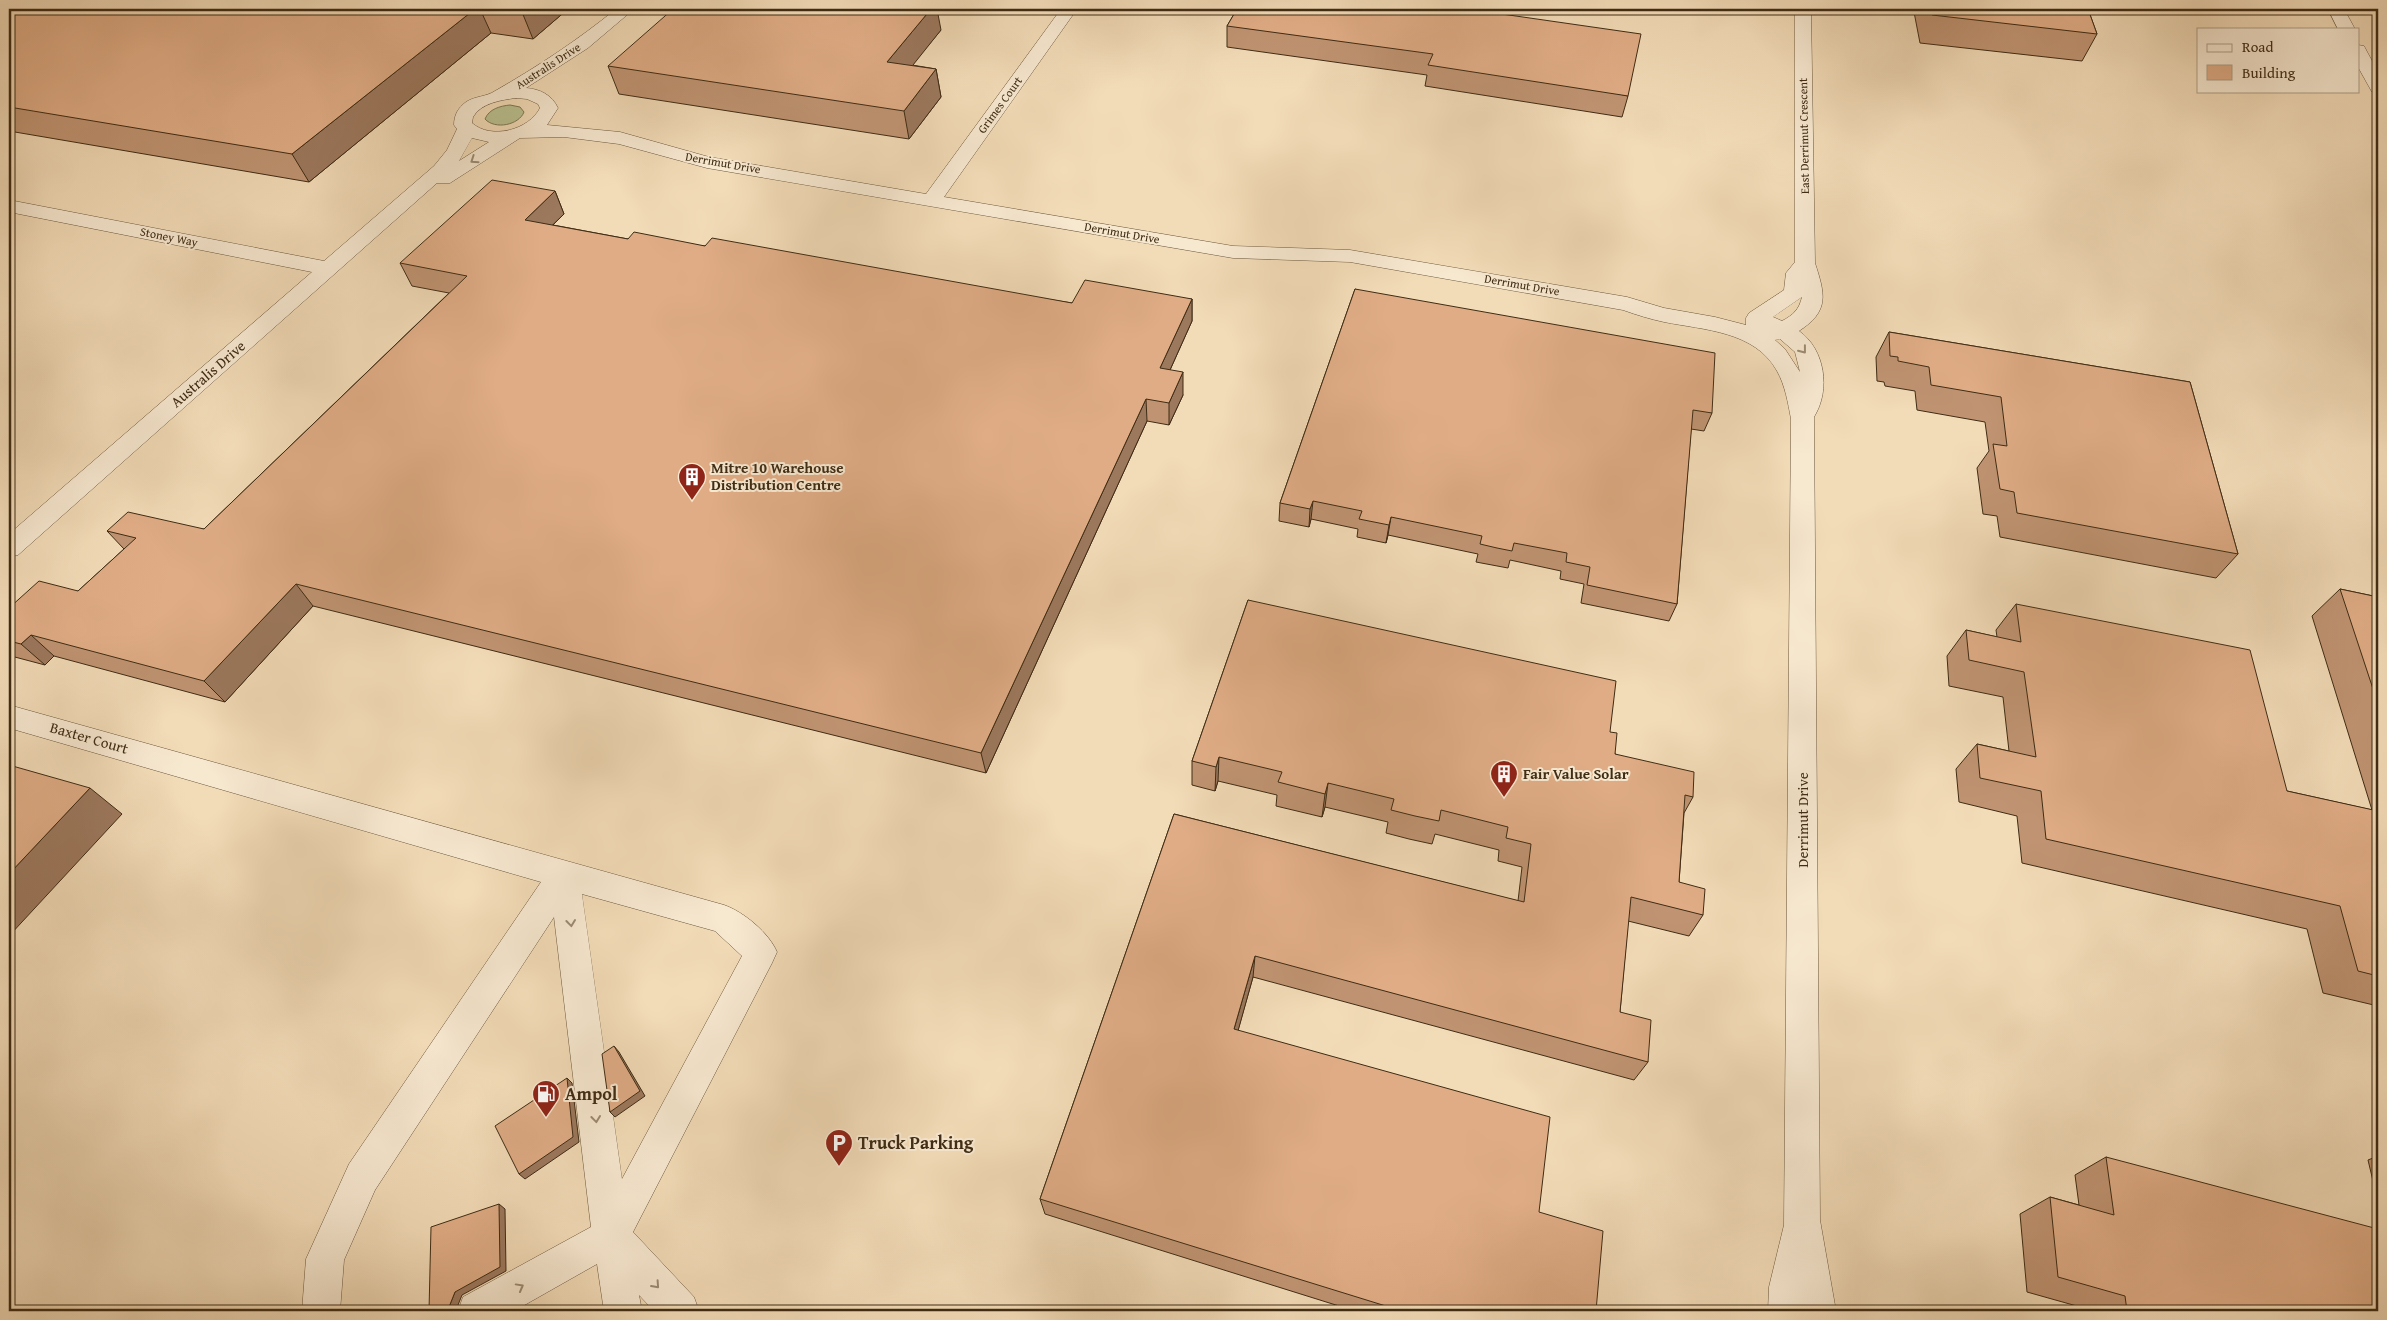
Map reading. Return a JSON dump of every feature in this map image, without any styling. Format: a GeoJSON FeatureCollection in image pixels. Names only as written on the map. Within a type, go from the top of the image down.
{"type":"FeatureCollection","features":[{"type":"Feature","properties":{"kind":"street","name":"Australis Drive"},"geometry":{"type":"LineString","coordinates":[[407,200],[545,118],[548,90],[558,73],[596,35],[626,9]]}},
{"type":"Feature","properties":{"kind":"street","name":"Grimes Court"},"geometry":{"type":"LineString","coordinates":[[931,201],[1069,9]]}},
{"type":"Feature","properties":{"kind":"street","name":"East Derrimut Crescent"},"geometry":{"type":"LineString","coordinates":[[1782,331],[1806,314],[1812,304],[1813,296],[1805,263],[1803,9]]}},
{"type":"Feature","properties":{"kind":"street"},"geometry":{"type":"LineString","coordinates":[[2336,9],[2346,28]]}},
{"type":"Feature","properties":{"kind":"street","name":"Australis Drive"},"geometry":{"type":"LineString","coordinates":[[9,548],[330,269],[452,159],[466,130],[462,121],[468,111],[481,102],[500,95],[555,64],[596,35]]}},
{"type":"Feature","properties":{"kind":"street"},"geometry":{"type":"LineString","coordinates":[[2360,54],[2378,88]]}},
{"type":"Feature","properties":{"kind":"street","name":"Derrimut Drive"},"geometry":{"type":"LineString","coordinates":[[500,95],[531,94],[620,138]]}},
{"type":"Feature","properties":{"kind":"street","name":"Derrimut Drive"},"geometry":{"type":"LineString","coordinates":[[466,130],[482,136],[520,132],[564,131],[620,138],[707,162],[1233,252],[1350,256],[1376,259],[1627,304],[1662,314],[1730,327],[1756,329],[1787,366],[1795,386],[1803,419],[1802,1220],[1816,1311]]}},
{"type":"Feature","properties":{"kind":"street","name":"Stoney Way"},"geometry":{"type":"LineString","coordinates":[[9,206],[330,269]]}},
{"type":"Feature","properties":{"kind":"street","name":"East Derrimut Crescent"},"geometry":{"type":"LineString","coordinates":[[1756,329],[1794,293],[1797,273],[1805,263]]}},
{"type":"Feature","properties":{"kind":"street"},"geometry":{"type":"LineString","coordinates":[[1756,329],[1782,331]]}},
{"type":"Feature","properties":{"kind":"street","name":"Derrimut Drive"},"geometry":{"type":"LineString","coordinates":[[1782,331],[1805,349],[1812,363],[1813,386],[1803,419]]}},
{"type":"Feature","properties":{"kind":"street","name":"Baxter Court"},"geometry":{"type":"LineString","coordinates":[[9,716],[724,919],[761,952],[611,1236]]}},
{"type":"Feature","properties":{"kind":"street"},"geometry":{"type":"LineString","coordinates":[[564,875],[611,1236],[623,1311]]}},
{"type":"Feature","properties":{"kind":"street"},"geometry":{"type":"LineString","coordinates":[[321,1311],[325,1259],[362,1177],[564,875]]}},
{"type":"Feature","properties":{"kind":"street","name":"Derrimut Drive"},"geometry":{"type":"LineString","coordinates":[[1787,1311],[1788,1287],[1802,1220]]}},
{"type":"Feature","properties":{"kind":"street"},"geometry":{"type":"LineString","coordinates":[[477,1311],[611,1236]]}},
{"type":"Feature","properties":{"kind":"street"},"geometry":{"type":"LineString","coordinates":[[611,1236],[680,1311]]}},
{"type":"Feature","properties":{"kind":"green space"},"geometry":{"type":"Polygon","coordinates":[[[510,105],[520,107],[524,112],[512,123],[500,125],[485,119],[495,109],[510,105]]]}},
{"type":"Feature","properties":{"kind":"building"},"geometry":{"type":"Polygon","coordinates":[[[9,9],[475,9],[292,154],[9,107],[9,9]]]}},
{"type":"Feature","properties":{"kind":"building"},"geometry":{"type":"Polygon","coordinates":[[[499,9],[525,9],[522,12],[499,9]]]}},
{"type":"Feature","properties":{"kind":"building"},"geometry":{"type":"Polygon","coordinates":[[[673,9],[931,9],[887,62],[936,69],[904,111],[608,66],[673,9]]]}},
{"type":"Feature","properties":{"kind":"building"},"geometry":{"type":"Polygon","coordinates":[[[1237,9],[1467,9],[1641,34],[1628,96],[1428,65],[1433,54],[1227,26],[1237,9]]]}},
{"type":"Feature","properties":{"kind":"building"},"geometry":{"type":"Polygon","coordinates":[[[1930,9],[2088,9],[2097,34],[1932,15],[1930,9]]]}},
{"type":"Feature","properties":{"kind":"building","name":"Mitre 10 Warehouse Distribution Centre"},"geometry":{"type":"Polygon","coordinates":[[[492,180],[555,191],[525,220],[628,239],[634,232],[705,246],[712,238],[1072,303],[1085,280],[1192,299],[1160,368],[1183,372],[1169,403],[1146,399],[981,753],[296,584],[204,681],[31,635],[21,644],[9,641],[9,608],[39,581],[78,591],[136,538],[107,531],[128,512],[204,529],[467,276],[400,263],[492,180]]]}},
{"type":"Feature","properties":{"kind":"building"},"geometry":{"type":"Polygon","coordinates":[[[1355,289],[1715,353],[1712,413],[1693,410],[1677,604],[1587,585],[1590,567],[1566,562],[1567,553],[1514,543],[1512,551],[1497,548],[1480,544],[1482,536],[1391,517],[1389,525],[1359,519],[1362,511],[1313,501],[1310,509],[1280,503],[1355,289]]]}},
{"type":"Feature","properties":{"kind":"building"},"geometry":{"type":"Polygon","coordinates":[[[1889,332],[2190,382],[2238,554],[2017,513],[2014,492],[2000,489],[1993,444],[2007,446],[2001,397],[1931,385],[1929,367],[1898,361],[1898,357],[1890,356],[1889,332]]]}},
{"type":"Feature","properties":{"kind":"building"},"geometry":{"type":"Polygon","coordinates":[[[2340,589],[2378,597],[2378,704],[2340,589]]]}},
{"type":"Feature","properties":{"kind":"building"},"geometry":{"type":"Polygon","coordinates":[[[1248,600],[1616,681],[1610,732],[1617,733],[1615,754],[1694,772],[1693,797],[1685,795],[1679,882],[1705,889],[1703,915],[1631,897],[1620,1012],[1651,1020],[1648,1062],[1255,956],[1234,1029],[1550,1117],[1539,1212],[1603,1231],[1596,1311],[1402,1311],[1040,1199],[1174,814],[1524,902],[1531,844],[1506,838],[1508,827],[1441,810],[1439,821],[1415,816],[1391,810],[1394,799],[1328,783],[1325,794],[1278,782],[1282,772],[1219,757],[1216,767],[1192,761],[1248,600]]]}},
{"type":"Feature","properties":{"kind":"building"},"geometry":{"type":"Polygon","coordinates":[[[2016,604],[2250,650],[2287,791],[2378,811],[2378,976],[2358,971],[2340,906],[2046,839],[2041,791],[1980,778],[1977,744],[2036,757],[2024,672],[1969,660],[1966,630],[2021,642],[2016,604]]]}},
{"type":"Feature","properties":{"kind":"building"},"geometry":{"type":"Polygon","coordinates":[[[9,765],[90,788],[9,874],[9,765]]]}},
{"type":"Feature","properties":{"kind":"building"},"geometry":{"type":"Polygon","coordinates":[[[614,1046],[640,1091],[610,1112],[602,1054],[614,1046]]]}},
{"type":"Feature","properties":{"kind":"building"},"geometry":{"type":"Polygon","coordinates":[[[567,1078],[573,1137],[519,1174],[495,1126],[567,1078]]]}},
{"type":"Feature","properties":{"kind":"building"},"geometry":{"type":"Polygon","coordinates":[[[2106,1157],[2378,1229],[2378,1311],[2127,1311],[2125,1296],[2058,1277],[2050,1197],[2114,1215],[2106,1157]]]}},
{"type":"Feature","properties":{"kind":"building"},"geometry":{"type":"Polygon","coordinates":[[[499,1204],[500,1267],[455,1292],[449,1307],[451,1309],[500,1309],[500,1311],[429,1311],[431,1227],[499,1204]]]}},
{"type":"Feature","properties":{"kind":"place","name":"Mitre 10 Warehouse Distribution Centre"},"geometry":{"type":"Point","coordinates":[692,501]}},
{"type":"Feature","properties":{"kind":"place","name":"Fair Value Solar"},"geometry":{"type":"Point","coordinates":[1504,798]}},
{"type":"Feature","properties":{"kind":"place","name":"Ampol"},"geometry":{"type":"Point","coordinates":[546,1118]}},
{"type":"Feature","properties":{"kind":"place","name":"Truck Parking"},"geometry":{"type":"Point","coordinates":[839,1167]}}]}
